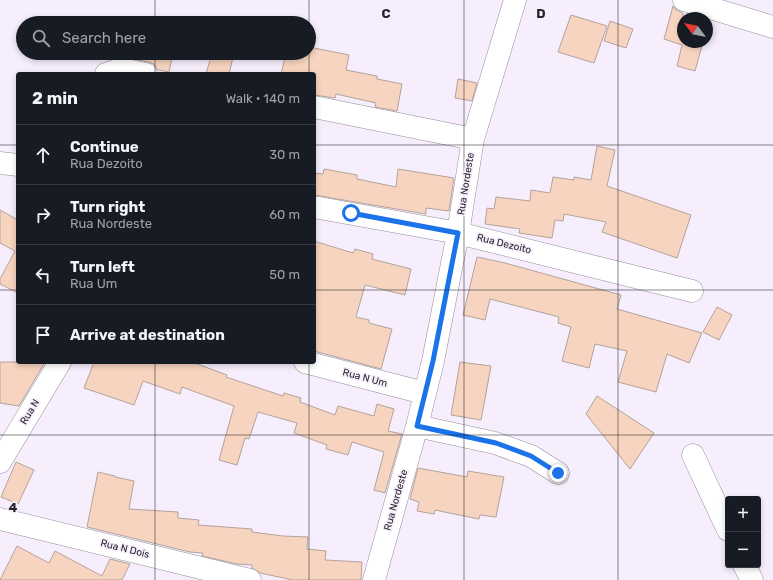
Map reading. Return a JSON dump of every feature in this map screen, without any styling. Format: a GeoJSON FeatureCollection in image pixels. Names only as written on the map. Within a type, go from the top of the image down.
{"type":"FeatureCollection","features":[{"type":"Feature","properties":{"kind":"street","name":"Rua Nordeste"},"geometry":{"type":"LineString","coordinates":[[374,580],[417,426],[433,361],[458,233],[473,139],[515,0]]}},
{"type":"Feature","properties":{"kind":"street"},"geometry":{"type":"LineString","coordinates":[[684,0],[773,27]]}},
{"type":"Feature","properties":{"kind":"street"},"geometry":{"type":"LineString","coordinates":[[112,72],[121,69],[136,72]]}},
{"type":"Feature","properties":{"kind":"street"},"geometry":{"type":"LineString","coordinates":[[316,107],[473,139]]}},
{"type":"Feature","properties":{"kind":"street"},"geometry":{"type":"LineString","coordinates":[[0,163],[16,165]]}},
{"type":"Feature","properties":{"kind":"street","name":"Rua Dezoito"},"geometry":{"type":"LineString","coordinates":[[316,207],[458,233],[692,291]]}},
{"type":"Feature","properties":{"kind":"street","name":"Rua N"},"geometry":{"type":"LineString","coordinates":[[0,462],[59,364]]}},
{"type":"Feature","properties":{"kind":"street","name":"Rua N Um"},"geometry":{"type":"LineString","coordinates":[[313,364],[424,393]]}},
{"type":"Feature","properties":{"kind":"street"},"geometry":{"type":"LineString","coordinates":[[417,426],[496,443],[531,456],[558,473]]}},
{"type":"Feature","properties":{"kind":"street"},"geometry":{"type":"LineString","coordinates":[[693,455],[725,524]]}},
{"type":"Feature","properties":{"kind":"street","name":"Rua N Dois"},"geometry":{"type":"LineString","coordinates":[[0,519],[250,580]]}},
{"type":"Feature","properties":{"kind":"street"},"geometry":{"type":"LineString","coordinates":[[746,568],[752,580]]}},
{"type":"Feature","properties":{"kind":"building"},"geometry":{"type":"Polygon","coordinates":[[[673,6],[681,12],[677,12],[677,43],[664,39],[673,6]]]}},
{"type":"Feature","properties":{"kind":"building"},"geometry":{"type":"Polygon","coordinates":[[[571,15],[607,26],[594,63],[558,52],[571,15]]]}},
{"type":"Feature","properties":{"kind":"building"},"geometry":{"type":"Polygon","coordinates":[[[610,21],[633,29],[626,48],[604,41],[610,21]]]}},
{"type":"Feature","properties":{"kind":"building"},"geometry":{"type":"Polygon","coordinates":[[[316,48],[349,55],[346,70],[377,76],[377,79],[402,84],[397,111],[375,107],[376,103],[336,94],[335,98],[316,95],[316,72],[281,72],[284,60],[316,60],[316,48]]]}},
{"type":"Feature","properties":{"kind":"building"},"geometry":{"type":"Polygon","coordinates":[[[681,48],[701,48],[695,71],[677,66],[681,48]]]}},
{"type":"Feature","properties":{"kind":"building"},"geometry":{"type":"Polygon","coordinates":[[[138,60],[172,60],[169,72],[158,70],[154,64],[138,60]]]}},
{"type":"Feature","properties":{"kind":"building"},"geometry":{"type":"Polygon","coordinates":[[[210,60],[232,60],[229,72],[207,72],[210,60]]]}},
{"type":"Feature","properties":{"kind":"building"},"geometry":{"type":"Polygon","coordinates":[[[458,79],[477,83],[472,101],[455,98],[458,79]]]}},
{"type":"Feature","properties":{"kind":"building"},"geometry":{"type":"Polygon","coordinates":[[[597,146],[615,150],[607,186],[691,215],[677,258],[602,232],[606,222],[564,214],[563,221],[555,220],[552,238],[519,233],[520,229],[485,224],[487,208],[494,209],[496,197],[530,201],[531,190],[550,193],[553,177],[574,180],[574,177],[591,180],[597,146]]]}},
{"type":"Feature","properties":{"kind":"building"},"geometry":{"type":"Polygon","coordinates":[[[324,169],[357,175],[357,179],[396,187],[398,169],[454,178],[449,211],[426,208],[426,214],[316,195],[316,173],[323,174],[324,169]]]}},
{"type":"Feature","properties":{"kind":"building"},"geometry":{"type":"Polygon","coordinates":[[[0,210],[16,219],[16,292],[0,284],[0,279],[15,251],[0,243],[0,210]]]}},
{"type":"Feature","properties":{"kind":"building"},"geometry":{"type":"Polygon","coordinates":[[[316,242],[353,253],[355,249],[373,254],[372,259],[411,269],[405,295],[365,285],[356,317],[369,320],[369,323],[392,329],[381,369],[316,352],[316,242]]]}},
{"type":"Feature","properties":{"kind":"building"},"geometry":{"type":"Polygon","coordinates":[[[477,257],[505,263],[621,295],[617,309],[702,333],[689,363],[667,354],[656,392],[618,382],[627,351],[595,344],[589,368],[562,361],[571,327],[558,323],[559,317],[490,299],[485,320],[463,315],[477,257]]]}},
{"type":"Feature","properties":{"kind":"building"},"geometry":{"type":"Polygon","coordinates":[[[717,307],[732,315],[719,340],[703,332],[717,307]]]}},
{"type":"Feature","properties":{"kind":"building"},"geometry":{"type":"Polygon","coordinates":[[[0,362],[16,362],[16,364],[44,364],[19,406],[0,403],[0,362]]]}},
{"type":"Feature","properties":{"kind":"building"},"geometry":{"type":"Polygon","coordinates":[[[460,362],[491,366],[481,420],[451,415],[460,362]]]}},
{"type":"Feature","properties":{"kind":"building"},"geometry":{"type":"Polygon","coordinates":[[[93,364],[197,364],[227,375],[226,377],[283,396],[284,393],[301,398],[300,402],[335,415],[338,406],[374,416],[377,404],[394,409],[388,431],[402,434],[385,493],[374,490],[384,452],[352,442],[348,455],[326,449],[327,445],[294,433],[297,423],[258,412],[249,439],[245,438],[237,465],[219,460],[234,406],[182,387],[180,394],[143,381],[134,405],[84,388],[93,364]]]}},
{"type":"Feature","properties":{"kind":"building"},"geometry":{"type":"Polygon","coordinates":[[[597,396],[654,433],[630,469],[586,414],[597,396]]]}},
{"type":"Feature","properties":{"kind":"building"},"geometry":{"type":"Polygon","coordinates":[[[16,462],[34,470],[18,504],[1,497],[16,462]]]}},
{"type":"Feature","properties":{"kind":"building"},"geometry":{"type":"Polygon","coordinates":[[[418,468],[467,477],[468,471],[504,477],[496,517],[480,515],[479,519],[435,510],[434,514],[417,511],[419,502],[410,499],[418,468]]]}},
{"type":"Feature","properties":{"kind":"building"},"geometry":{"type":"Polygon","coordinates":[[[98,472],[134,481],[129,509],[178,512],[178,518],[199,520],[198,525],[252,529],[252,532],[283,536],[308,537],[307,549],[326,551],[325,560],[362,562],[361,580],[293,580],[260,573],[252,568],[252,565],[237,564],[202,556],[203,553],[190,552],[87,527],[98,472]]]}},
{"type":"Feature","properties":{"kind":"building"},"geometry":{"type":"Polygon","coordinates":[[[17,546],[49,563],[55,551],[102,576],[110,559],[130,564],[122,580],[0,580],[17,546]]]}},
{"type":"Feature","properties":{"kind":"route"},"geometry":{"type":"LineString","coordinates":[[351,213],[458,233],[433,361],[417,426],[496,443],[531,456],[558,473]]}}]}
